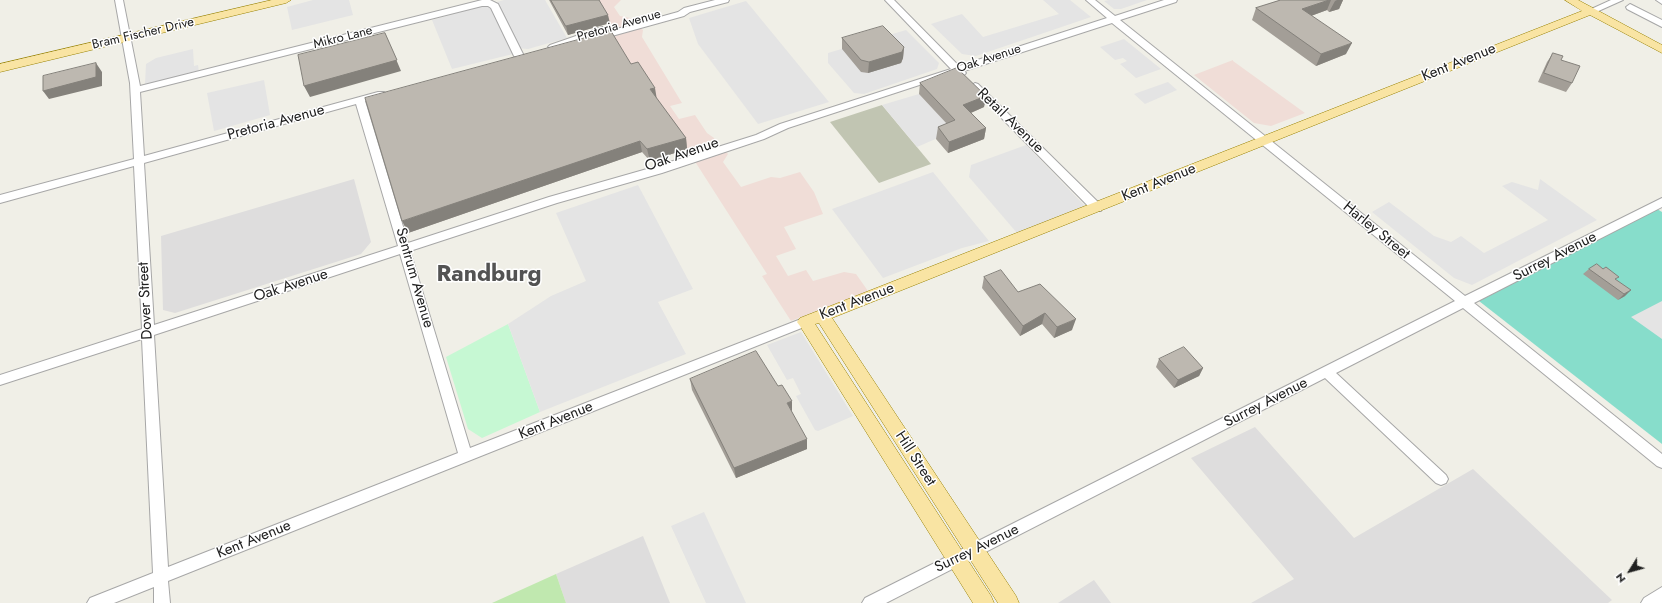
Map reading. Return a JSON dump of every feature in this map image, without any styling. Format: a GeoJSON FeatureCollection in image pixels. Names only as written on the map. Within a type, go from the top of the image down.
{"type":"FeatureCollection","features":[{"type":"Feature","properties":{"kind":"main road","name":"Bram Fischer Drive"},"geometry":{"type":"LineString","coordinates":[[0,68],[258,0]]}},
{"type":"Feature","properties":{"kind":"main road","name":"Bram Fischer Drive"},"geometry":{"type":"LineString","coordinates":[[0,61],[286,0]]}},
{"type":"Feature","properties":{"kind":"main road"},"geometry":{"type":"LineString","coordinates":[[1570,0],[1662,50]]}},
{"type":"Feature","properties":{"kind":"main road","name":"Kent Avenue"},"geometry":{"type":"LineString","coordinates":[[805,322],[1098,208],[1591,11]]}},
{"type":"Feature","properties":{"kind":"main road","name":"Hill Street"},"geometry":{"type":"LineString","coordinates":[[822,315],[1009,603]]}},
{"type":"Feature","properties":{"kind":"main road","name":"Hill Street"},"geometry":{"type":"LineString","coordinates":[[805,322],[984,603]]}},
{"type":"Feature","properties":{"kind":"street","name":"Dover Street"},"geometry":{"type":"LineString","coordinates":[[119,0],[134,76],[140,160],[162,603]]}},
{"type":"Feature","properties":{"kind":"street","name":"Pretoria Avenue"},"geometry":{"type":"LineString","coordinates":[[549,48],[588,40],[725,0]]}},
{"type":"Feature","properties":{"kind":"street","name":"Retail Avenue"},"geometry":{"type":"LineString","coordinates":[[889,0],[1098,208]]}},
{"type":"Feature","properties":{"kind":"street","name":"Harley Street"},"geometry":{"type":"LineString","coordinates":[[1090,0],[1662,462]]}},
{"type":"Feature","properties":{"kind":"street","name":"Oak Avenue"},"geometry":{"type":"LineString","coordinates":[[0,380],[582,191],[602,187],[760,137],[784,126],[1173,0]]}},
{"type":"Feature","properties":{"kind":"street","name":"Kent Avenue"},"geometry":{"type":"LineString","coordinates":[[1591,11],[1619,0]]}},
{"type":"Feature","properties":{"kind":"street","name":"Mikro Lane"},"geometry":{"type":"LineString","coordinates":[[135,90],[490,2],[495,6],[515,57],[532,53]]}},
{"type":"Feature","properties":{"kind":"street"},"geometry":{"type":"LineString","coordinates":[[1630,7],[1662,24]]}},
{"type":"Feature","properties":{"kind":"street","name":"Pretoria Avenue"},"geometry":{"type":"LineString","coordinates":[[0,199],[388,92]]}},
{"type":"Feature","properties":{"kind":"street","name":"Sentrum Avenue"},"geometry":{"type":"LineString","coordinates":[[360,100],[466,456]]}},
{"type":"Feature","properties":{"kind":"street","name":"Surrey Avenue"},"geometry":{"type":"LineString","coordinates":[[870,603],[1662,202]]}},
{"type":"Feature","properties":{"kind":"street","name":"Kent Avenue"},"geometry":{"type":"LineString","coordinates":[[95,603],[805,322]]}},
{"type":"Feature","properties":{"kind":"street"},"geometry":{"type":"LineString","coordinates":[[1327,372],[1441,479]]}},
{"type":"Feature","properties":{"kind":"street"},"geometry":{"type":"LineString","coordinates":[[1649,603],[1662,594]]}},
{"type":"Feature","properties":{"kind":"shaded area"},"geometry":{"type":"Polygon","coordinates":[[[313,0],[349,0],[353,15],[292,30],[287,7],[313,0]]]}},
{"type":"Feature","properties":{"kind":"shaded area"},"geometry":{"type":"Polygon","coordinates":[[[504,0],[545,0],[567,38],[528,49],[517,48],[497,2],[504,0]]]}},
{"type":"Feature","properties":{"kind":"shaded area"},"geometry":{"type":"Polygon","coordinates":[[[596,0],[621,0],[614,7],[620,16],[630,18],[643,30],[642,37],[682,103],[670,106],[679,119],[695,115],[707,133],[714,138],[728,154],[723,162],[741,187],[771,177],[780,178],[800,172],[814,192],[823,214],[784,227],[796,249],[776,256],[788,276],[806,270],[813,281],[844,272],[856,274],[868,291],[791,321],[762,276],[767,274],[687,149],[633,75],[613,42],[610,23],[596,0]]]}},
{"type":"Feature","properties":{"kind":"shaded area"},"geometry":{"type":"Polygon","coordinates":[[[1043,0],[1070,0],[1091,17],[976,56],[962,54],[931,24],[962,14],[983,37],[1059,14],[1043,0]]]}},
{"type":"Feature","properties":{"kind":"shaded area"},"geometry":{"type":"Polygon","coordinates":[[[1147,0],[1121,9],[1114,9],[1104,1],[1147,0]]]}},
{"type":"Feature","properties":{"kind":"shaded area"},"geometry":{"type":"Polygon","coordinates":[[[746,1],[829,102],[758,124],[698,44],[689,18],[746,1]]]}},
{"type":"Feature","properties":{"kind":"shaded area"},"geometry":{"type":"Polygon","coordinates":[[[490,4],[513,54],[452,69],[432,20],[490,4]]]}},
{"type":"Feature","properties":{"kind":"shaded area"},"geometry":{"type":"Polygon","coordinates":[[[906,30],[939,63],[937,69],[864,94],[854,93],[828,63],[828,53],[906,30]]]}},
{"type":"Feature","properties":{"kind":"shaded area"},"geometry":{"type":"Polygon","coordinates":[[[1124,39],[1161,69],[1136,78],[1120,64],[1127,61],[1123,58],[1115,60],[1100,47],[1124,39]]]}},
{"type":"Feature","properties":{"kind":"shaded area"},"geometry":{"type":"Polygon","coordinates":[[[193,49],[194,66],[198,65],[199,72],[145,84],[146,64],[156,58],[193,49]]]}},
{"type":"Feature","properties":{"kind":"shaded area"},"geometry":{"type":"Polygon","coordinates":[[[1233,60],[1305,113],[1271,126],[1254,123],[1194,75],[1233,60]]]}},
{"type":"Feature","properties":{"kind":"shaded area"},"geometry":{"type":"Polygon","coordinates":[[[264,80],[270,115],[214,131],[207,93],[264,80]]]}},
{"type":"Feature","properties":{"kind":"shaded area"},"geometry":{"type":"Polygon","coordinates":[[[1168,82],[1177,90],[1145,104],[1134,94],[1168,82]]]}},
{"type":"Feature","properties":{"kind":"shaded area"},"geometry":{"type":"Polygon","coordinates":[[[919,94],[954,131],[917,147],[882,105],[919,94]]]}},
{"type":"Feature","properties":{"kind":"shaded area"},"geometry":{"type":"Polygon","coordinates":[[[882,105],[931,164],[879,183],[830,122],[882,105]]]}},
{"type":"Feature","properties":{"kind":"shaded area"},"geometry":{"type":"Polygon","coordinates":[[[1026,145],[1086,207],[1017,233],[969,177],[971,165],[1026,145]]]}},
{"type":"Feature","properties":{"kind":"shaded area"},"geometry":{"type":"Polygon","coordinates":[[[933,172],[989,241],[962,248],[883,278],[832,209],[933,172]]]}},
{"type":"Feature","properties":{"kind":"shaded area"},"geometry":{"type":"Polygon","coordinates":[[[354,179],[371,242],[361,254],[175,313],[163,310],[161,236],[354,179]]]}},
{"type":"Feature","properties":{"kind":"shaded area"},"geometry":{"type":"Polygon","coordinates":[[[1540,179],[1597,220],[1472,285],[1454,278],[1372,212],[1389,202],[1434,236],[1451,242],[1461,236],[1484,253],[1548,220],[1502,186],[1512,182],[1538,190],[1540,179]]]}},
{"type":"Feature","properties":{"kind":"shaded area"},"geometry":{"type":"Polygon","coordinates":[[[638,185],[693,289],[658,302],[686,354],[540,412],[508,324],[551,296],[586,281],[556,213],[638,185]]]}},
{"type":"Feature","properties":{"kind":"shaded area"},"geometry":{"type":"Polygon","coordinates":[[[1657,209],[1662,212],[1662,444],[1479,301],[1657,209]]]}},
{"type":"Feature","properties":{"kind":"shaded area"},"geometry":{"type":"Polygon","coordinates":[[[1662,301],[1662,339],[1631,317],[1662,301]]]}},
{"type":"Feature","properties":{"kind":"shaded area"},"geometry":{"type":"Polygon","coordinates":[[[801,332],[853,416],[818,431],[815,430],[796,396],[801,394],[793,378],[787,380],[767,345],[801,332]]]}},
{"type":"Feature","properties":{"kind":"shaded area"},"geometry":{"type":"Polygon","coordinates":[[[1255,427],[1354,538],[1473,469],[1612,600],[1608,603],[1251,603],[1294,579],[1191,458],[1255,427]]]}},
{"type":"Feature","properties":{"kind":"shaded area"},"geometry":{"type":"Polygon","coordinates":[[[704,512],[746,603],[706,603],[671,526],[704,512]]]}},
{"type":"Feature","properties":{"kind":"shaded area"},"geometry":{"type":"Polygon","coordinates":[[[643,536],[670,603],[566,603],[556,574],[643,536]]]}},
{"type":"Feature","properties":{"kind":"shaded area"},"geometry":{"type":"Polygon","coordinates":[[[1094,580],[1111,603],[1058,603],[1094,580]]]}},
{"type":"Feature","properties":{"kind":"green space"},"geometry":{"type":"Polygon","coordinates":[[[508,324],[540,412],[482,438],[468,429],[446,357],[508,324]]]}},
{"type":"Feature","properties":{"kind":"green space"},"geometry":{"type":"Polygon","coordinates":[[[556,574],[566,603],[492,603],[556,574]]]}},
{"type":"Feature","properties":{"kind":"building"},"geometry":{"type":"Polygon","coordinates":[[[551,0],[599,0],[608,15],[566,26],[551,0]]]}},
{"type":"Feature","properties":{"kind":"building"},"geometry":{"type":"Polygon","coordinates":[[[1281,0],[1329,0],[1302,9],[1352,43],[1321,54],[1256,8],[1281,0]]]}},
{"type":"Feature","properties":{"kind":"building"},"geometry":{"type":"Polygon","coordinates":[[[883,26],[904,47],[902,52],[869,62],[861,60],[842,38],[883,26]]]}},
{"type":"Feature","properties":{"kind":"building"},"geometry":{"type":"Polygon","coordinates":[[[611,31],[631,64],[638,62],[655,88],[650,89],[686,138],[647,149],[640,141],[402,221],[365,98],[611,31]]]}},
{"type":"Feature","properties":{"kind":"building"},"geometry":{"type":"Polygon","coordinates":[[[385,33],[397,60],[304,86],[298,55],[385,33]]]}},
{"type":"Feature","properties":{"kind":"building"},"geometry":{"type":"Polygon","coordinates":[[[1553,53],[1563,56],[1561,60],[1580,66],[1572,83],[1544,73],[1553,53]]]}},
{"type":"Feature","properties":{"kind":"building"},"geometry":{"type":"Polygon","coordinates":[[[96,63],[96,77],[43,91],[43,76],[96,63]]]}},
{"type":"Feature","properties":{"kind":"building"},"geometry":{"type":"Polygon","coordinates":[[[957,68],[986,96],[963,105],[986,128],[949,142],[938,127],[955,120],[920,83],[957,68]]]}},
{"type":"Feature","properties":{"kind":"building"},"geometry":{"type":"Polygon","coordinates":[[[1597,264],[1603,269],[1606,267],[1619,277],[1615,279],[1631,290],[1624,294],[1589,269],[1597,264]]]}},
{"type":"Feature","properties":{"kind":"building"},"geometry":{"type":"Polygon","coordinates":[[[1001,270],[1018,292],[1040,284],[1076,319],[1057,327],[1045,313],[1023,326],[984,277],[1001,270]]]}},
{"type":"Feature","properties":{"kind":"building"},"geometry":{"type":"Polygon","coordinates":[[[1184,347],[1203,368],[1178,380],[1159,359],[1184,347]]]}},
{"type":"Feature","properties":{"kind":"building"},"geometry":{"type":"Polygon","coordinates":[[[756,351],[778,386],[782,385],[792,401],[787,403],[807,439],[734,468],[690,379],[756,351]]]}},
{"type":"Feature","properties":{"kind":"district","name":"Randburg"},"geometry":{"type":"Point","coordinates":[489,275]}}]}
